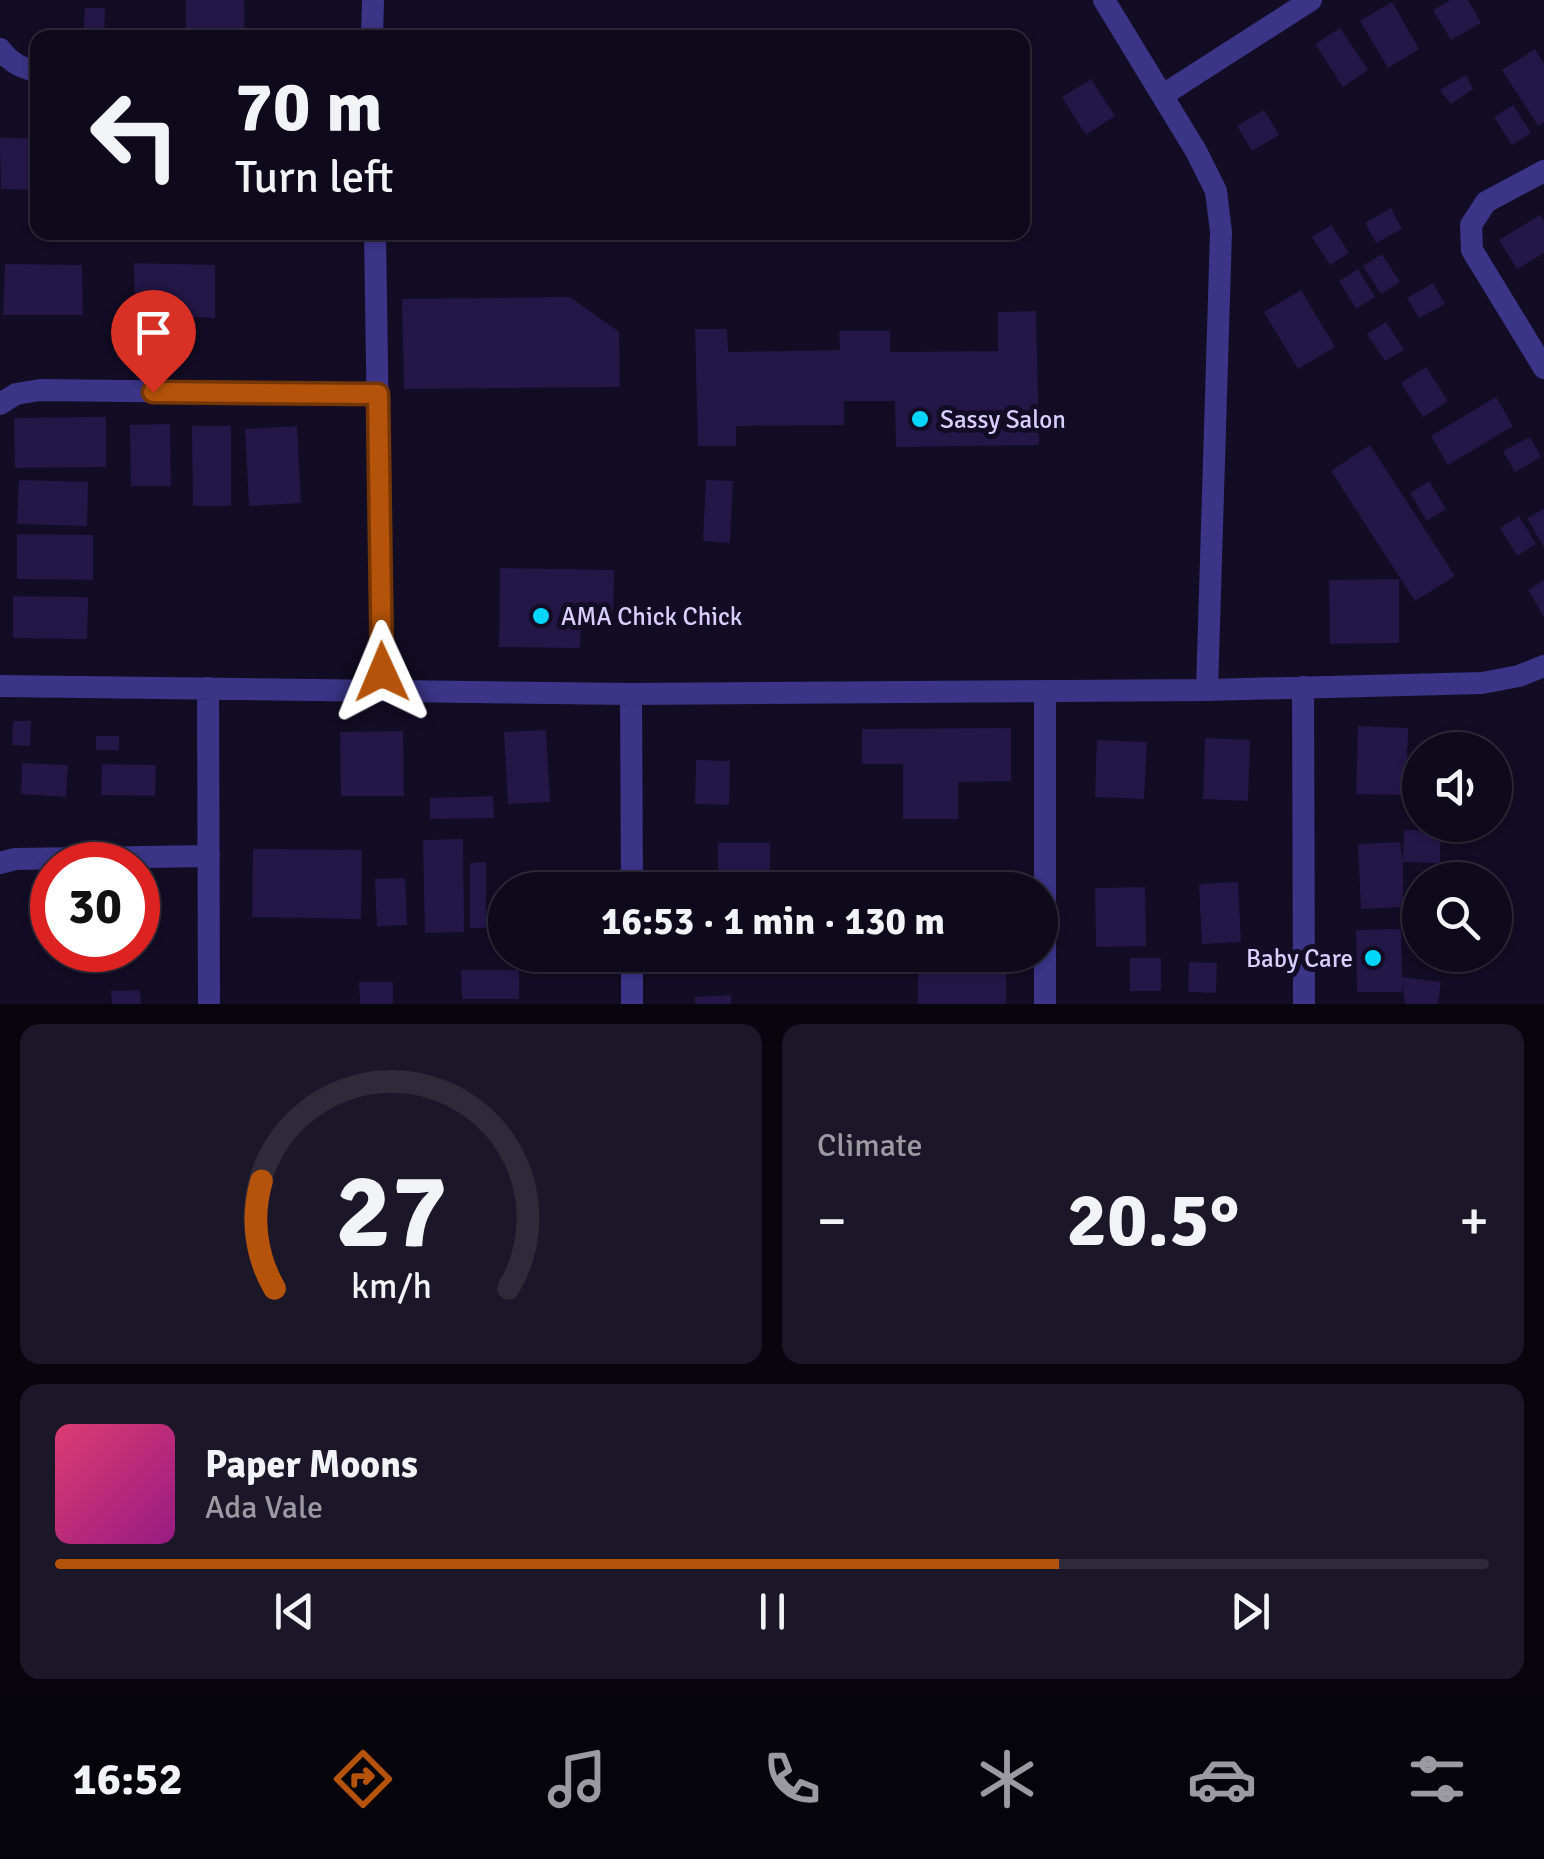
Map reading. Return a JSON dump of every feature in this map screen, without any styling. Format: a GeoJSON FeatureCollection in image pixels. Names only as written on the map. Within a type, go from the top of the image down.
{"type":"FeatureCollection","features":[{"type":"Feature","properties":{"kind":"street"},"geometry":{"type":"LineString","coordinates":[[372,0],[372,30]]}},
{"type":"Feature","properties":{"kind":"street"},"geometry":{"type":"LineString","coordinates":[[1104,0],[1196,150],[1216,192],[1221,232],[1207,690]]}},
{"type":"Feature","properties":{"kind":"street"},"geometry":{"type":"LineString","coordinates":[[1163,95],[1310,0]]}},
{"type":"Feature","properties":{"kind":"street"},"geometry":{"type":"LineString","coordinates":[[0,49],[9,60],[30,69]]}},
{"type":"Feature","properties":{"kind":"street"},"geometry":{"type":"LineString","coordinates":[[1544,171],[1486,202],[1471,225],[1472,250],[1544,368]]}},
{"type":"Feature","properties":{"kind":"street"},"geometry":{"type":"LineString","coordinates":[[375,240],[382,691]]}},
{"type":"Feature","properties":{"kind":"street"},"geometry":{"type":"LineString","coordinates":[[0,404],[16,394],[40,390],[378,394]]}},
{"type":"Feature","properties":{"kind":"street"},"geometry":{"type":"LineString","coordinates":[[0,686],[631,694],[1207,690],[1482,683],[1519,676],[1544,666]]}},
{"type":"Feature","properties":{"kind":"street"},"geometry":{"type":"LineString","coordinates":[[1303,687],[1304,1004]]}},
{"type":"Feature","properties":{"kind":"street"},"geometry":{"type":"LineString","coordinates":[[208,688],[210,1004]]}},
{"type":"Feature","properties":{"kind":"street"},"geometry":{"type":"LineString","coordinates":[[1045,691],[1045,1004]]}},
{"type":"Feature","properties":{"kind":"street"},"geometry":{"type":"LineString","coordinates":[[631,694],[632,872]]}},
{"type":"Feature","properties":{"kind":"street"},"geometry":{"type":"LineString","coordinates":[[0,863],[14,859],[209,856]]}},
{"type":"Feature","properties":{"kind":"street"},"geometry":{"type":"LineString","coordinates":[[632,972],[632,1004]]}},
{"type":"Feature","properties":{"kind":"building"},"geometry":{"type":"Polygon","coordinates":[[[186,0],[244,0],[245,30],[186,30],[186,0]]]}},
{"type":"Feature","properties":{"kind":"building"},"geometry":{"type":"Polygon","coordinates":[[[1450,0],[1468,0],[1481,23],[1451,40],[1433,10],[1450,0]]]}},
{"type":"Feature","properties":{"kind":"building"},"geometry":{"type":"Polygon","coordinates":[[[1392,2],[1419,49],[1388,68],[1360,21],[1392,2]]]}},
{"type":"Feature","properties":{"kind":"building"},"geometry":{"type":"Polygon","coordinates":[[[85,8],[105,8],[104,30],[84,30],[85,8]]]}},
{"type":"Feature","properties":{"kind":"building"},"geometry":{"type":"Polygon","coordinates":[[[1340,28],[1368,70],[1343,87],[1315,44],[1340,28]]]}},
{"type":"Feature","properties":{"kind":"building"},"geometry":{"type":"Polygon","coordinates":[[[1535,49],[1544,64],[1544,122],[1538,126],[1502,70],[1535,49]]]}},
{"type":"Feature","properties":{"kind":"building"},"geometry":{"type":"Polygon","coordinates":[[[1466,75],[1473,89],[1451,104],[1440,90],[1466,75]]]}},
{"type":"Feature","properties":{"kind":"building"},"geometry":{"type":"Polygon","coordinates":[[[1091,79],[1115,116],[1086,135],[1062,97],[1091,79]]]}},
{"type":"Feature","properties":{"kind":"building"},"geometry":{"type":"Polygon","coordinates":[[[1513,105],[1531,133],[1512,145],[1494,117],[1513,105]]]}},
{"type":"Feature","properties":{"kind":"building"},"geometry":{"type":"Polygon","coordinates":[[[1264,110],[1279,135],[1252,151],[1237,126],[1264,110]]]}},
{"type":"Feature","properties":{"kind":"building"},"geometry":{"type":"Polygon","coordinates":[[[0,138],[30,138],[30,190],[1,189],[0,138]]]}},
{"type":"Feature","properties":{"kind":"building"},"geometry":{"type":"Polygon","coordinates":[[[1391,208],[1402,229],[1376,243],[1365,223],[1391,208]]]}},
{"type":"Feature","properties":{"kind":"building"},"geometry":{"type":"Polygon","coordinates":[[[1540,215],[1544,221],[1544,253],[1517,269],[1499,240],[1540,215]]]}},
{"type":"Feature","properties":{"kind":"building"},"geometry":{"type":"Polygon","coordinates":[[[1331,225],[1349,253],[1330,265],[1312,237],[1331,225]]]}},
{"type":"Feature","properties":{"kind":"building"},"geometry":{"type":"Polygon","coordinates":[[[1382,254],[1400,282],[1381,294],[1363,266],[1382,254]]]}},
{"type":"Feature","properties":{"kind":"building"},"geometry":{"type":"Polygon","coordinates":[[[134,263],[215,265],[215,318],[135,314],[134,263]]]}},
{"type":"Feature","properties":{"kind":"building"},"geometry":{"type":"Polygon","coordinates":[[[5,264],[82,265],[83,315],[3,315],[5,264]]]}},
{"type":"Feature","properties":{"kind":"building"},"geometry":{"type":"Polygon","coordinates":[[[1358,269],[1375,297],[1356,309],[1339,281],[1358,269]]]}},
{"type":"Feature","properties":{"kind":"building"},"geometry":{"type":"Polygon","coordinates":[[[1433,283],[1445,304],[1419,318],[1407,298],[1433,283]]]}},
{"type":"Feature","properties":{"kind":"building"},"geometry":{"type":"Polygon","coordinates":[[[1301,290],[1335,347],[1298,369],[1264,312],[1301,290]]]}},
{"type":"Feature","properties":{"kind":"building"},"geometry":{"type":"Polygon","coordinates":[[[570,297],[619,332],[620,387],[404,389],[402,299],[570,297]]]}},
{"type":"Feature","properties":{"kind":"building"},"geometry":{"type":"Polygon","coordinates":[[[1036,311],[1039,445],[896,447],[895,401],[844,401],[844,425],[736,426],[736,446],[698,446],[695,329],[727,329],[728,352],[840,350],[839,331],[890,331],[890,352],[998,351],[998,312],[1036,311]]]}},
{"type":"Feature","properties":{"kind":"building"},"geometry":{"type":"Polygon","coordinates":[[[1386,322],[1404,350],[1385,361],[1367,334],[1386,322]]]}},
{"type":"Feature","properties":{"kind":"building"},"geometry":{"type":"Polygon","coordinates":[[[1426,367],[1448,401],[1423,417],[1401,383],[1426,367]]]}},
{"type":"Feature","properties":{"kind":"building"},"geometry":{"type":"Polygon","coordinates":[[[1496,397],[1513,426],[1448,465],[1431,436],[1496,397]]]}},
{"type":"Feature","properties":{"kind":"building"},"geometry":{"type":"Polygon","coordinates":[[[106,417],[106,467],[15,468],[14,418],[106,417]]]}},
{"type":"Feature","properties":{"kind":"building"},"geometry":{"type":"Polygon","coordinates":[[[170,424],[171,486],[131,486],[130,425],[170,424]]]}},
{"type":"Feature","properties":{"kind":"building"},"geometry":{"type":"Polygon","coordinates":[[[192,426],[231,426],[231,506],[193,506],[192,426]]]}},
{"type":"Feature","properties":{"kind":"building"},"geometry":{"type":"Polygon","coordinates":[[[297,426],[301,503],[249,506],[245,429],[297,426]]]}},
{"type":"Feature","properties":{"kind":"building"},"geometry":{"type":"Polygon","coordinates":[[[1530,437],[1541,457],[1515,472],[1503,451],[1530,437]]]}},
{"type":"Feature","properties":{"kind":"building"},"geometry":{"type":"Polygon","coordinates":[[[1370,445],[1455,576],[1415,601],[1331,471],[1370,445]]]}},
{"type":"Feature","properties":{"kind":"building"},"geometry":{"type":"Polygon","coordinates":[[[19,480],[88,482],[87,526],[17,524],[19,480]]]}},
{"type":"Feature","properties":{"kind":"building"},"geometry":{"type":"Polygon","coordinates":[[[706,480],[733,481],[730,543],[703,541],[706,480]]]}},
{"type":"Feature","properties":{"kind":"building"},"geometry":{"type":"Polygon","coordinates":[[[1429,481],[1446,509],[1427,521],[1410,493],[1429,481]]]}},
{"type":"Feature","properties":{"kind":"building"},"geometry":{"type":"Polygon","coordinates":[[[1544,509],[1544,548],[1527,518],[1544,509]]]}},
{"type":"Feature","properties":{"kind":"building"},"geometry":{"type":"Polygon","coordinates":[[[1519,516],[1536,544],[1517,556],[1500,528],[1519,516]]]}},
{"type":"Feature","properties":{"kind":"building"},"geometry":{"type":"Polygon","coordinates":[[[17,534],[93,535],[93,580],[17,579],[17,534]]]}},
{"type":"Feature","properties":{"kind":"building"},"geometry":{"type":"Polygon","coordinates":[[[500,568],[614,570],[613,620],[581,619],[580,648],[499,647],[500,568]]]}},
{"type":"Feature","properties":{"kind":"building"},"geometry":{"type":"Polygon","coordinates":[[[1399,579],[1399,643],[1330,644],[1329,580],[1399,579]]]}},
{"type":"Feature","properties":{"kind":"building"},"geometry":{"type":"Polygon","coordinates":[[[1544,580],[1544,617],[1528,590],[1544,580]]]}},
{"type":"Feature","properties":{"kind":"building"},"geometry":{"type":"Polygon","coordinates":[[[13,596],[88,597],[87,639],[13,638],[13,596]]]}},
{"type":"Feature","properties":{"kind":"building"},"geometry":{"type":"Polygon","coordinates":[[[13,721],[31,721],[30,746],[12,745],[13,721]]]}},
{"type":"Feature","properties":{"kind":"building"},"geometry":{"type":"Polygon","coordinates":[[[1358,726],[1408,728],[1408,732],[1402,732],[1402,795],[1356,794],[1358,726]]]}},
{"type":"Feature","properties":{"kind":"building"},"geometry":{"type":"Polygon","coordinates":[[[1011,728],[1011,781],[958,782],[958,819],[903,819],[903,764],[862,764],[862,729],[1011,728]]]}},
{"type":"Feature","properties":{"kind":"building"},"geometry":{"type":"Polygon","coordinates":[[[546,730],[550,802],[508,804],[504,732],[546,730]]]}},
{"type":"Feature","properties":{"kind":"building"},"geometry":{"type":"Polygon","coordinates":[[[403,731],[404,796],[341,796],[340,732],[403,731]]]}},
{"type":"Feature","properties":{"kind":"building"},"geometry":{"type":"Polygon","coordinates":[[[96,736],[119,736],[119,750],[96,750],[96,736]]]}},
{"type":"Feature","properties":{"kind":"building"},"geometry":{"type":"Polygon","coordinates":[[[1205,738],[1250,740],[1248,801],[1203,799],[1205,738]]]}},
{"type":"Feature","properties":{"kind":"building"},"geometry":{"type":"Polygon","coordinates":[[[1097,740],[1147,742],[1144,799],[1095,797],[1097,740]]]}},
{"type":"Feature","properties":{"kind":"building"},"geometry":{"type":"Polygon","coordinates":[[[696,760],[730,761],[729,805],[695,804],[696,760]]]}},
{"type":"Feature","properties":{"kind":"building"},"geometry":{"type":"Polygon","coordinates":[[[22,763],[68,765],[66,797],[21,794],[22,763]]]}},
{"type":"Feature","properties":{"kind":"building"},"geometry":{"type":"Polygon","coordinates":[[[102,764],[156,765],[155,796],[101,795],[102,764]]]}},
{"type":"Feature","properties":{"kind":"building"},"geometry":{"type":"Polygon","coordinates":[[[493,796],[494,818],[430,819],[430,798],[493,796]]]}},
{"type":"Feature","properties":{"kind":"building"},"geometry":{"type":"Polygon","coordinates":[[[463,839],[464,932],[425,933],[423,840],[463,839]]]}},
{"type":"Feature","properties":{"kind":"building"},"geometry":{"type":"Polygon","coordinates":[[[1400,842],[1402,907],[1361,909],[1358,844],[1400,842]]]}},
{"type":"Feature","properties":{"kind":"building"},"geometry":{"type":"Polygon","coordinates":[[[1404,842],[1441,842],[1440,862],[1403,862],[1404,842]]]}},
{"type":"Feature","properties":{"kind":"building"},"geometry":{"type":"Polygon","coordinates":[[[718,843],[770,843],[770,872],[718,872],[718,843]]]}},
{"type":"Feature","properties":{"kind":"building"},"geometry":{"type":"Polygon","coordinates":[[[253,849],[362,850],[361,919],[252,917],[253,849]]]}},
{"type":"Feature","properties":{"kind":"building"},"geometry":{"type":"Polygon","coordinates":[[[486,862],[486,928],[470,928],[470,863],[486,862]]]}},
{"type":"Feature","properties":{"kind":"building"},"geometry":{"type":"Polygon","coordinates":[[[405,878],[407,925],[377,926],[375,879],[405,878]]]}},
{"type":"Feature","properties":{"kind":"building"},"geometry":{"type":"Polygon","coordinates":[[[1238,882],[1241,942],[1202,944],[1199,884],[1238,882]]]}},
{"type":"Feature","properties":{"kind":"building"},"geometry":{"type":"Polygon","coordinates":[[[1145,887],[1146,946],[1096,947],[1095,888],[1145,887]]]}},
{"type":"Feature","properties":{"kind":"building"},"geometry":{"type":"Polygon","coordinates":[[[1401,929],[1402,977],[1441,982],[1438,1004],[1405,1004],[1402,982],[1402,992],[1357,992],[1356,930],[1401,929]]]}},
{"type":"Feature","properties":{"kind":"building"},"geometry":{"type":"Polygon","coordinates":[[[1130,958],[1161,958],[1161,991],[1130,991],[1130,958]]]}},
{"type":"Feature","properties":{"kind":"building"},"geometry":{"type":"Polygon","coordinates":[[[1189,962],[1217,963],[1216,993],[1188,992],[1189,962]]]}},
{"type":"Feature","properties":{"kind":"building"},"geometry":{"type":"Polygon","coordinates":[[[461,970],[519,972],[519,999],[462,999],[461,970]]]}},
{"type":"Feature","properties":{"kind":"building"},"geometry":{"type":"Polygon","coordinates":[[[918,972],[1006,972],[1006,1004],[918,1004],[918,972]]]}},
{"type":"Feature","properties":{"kind":"building"},"geometry":{"type":"Polygon","coordinates":[[[359,982],[393,982],[393,1004],[360,1004],[359,982]]]}},
{"type":"Feature","properties":{"kind":"building"},"geometry":{"type":"Polygon","coordinates":[[[140,990],[141,1004],[112,1004],[111,991],[140,990]]]}},
{"type":"Feature","properties":{"kind":"building"},"geometry":{"type":"Polygon","coordinates":[[[731,995],[731,1004],[695,1004],[695,997],[731,995]]]}},
{"type":"Feature","properties":{"kind":"place","name":"Sassy Salon"},"geometry":{"type":"Point","coordinates":[920,419]}},
{"type":"Feature","properties":{"kind":"place","name":"AMA Chick Chick"},"geometry":{"type":"Point","coordinates":[541,616]}},
{"type":"Feature","properties":{"kind":"place","name":"Baby Care"},"geometry":{"type":"Point","coordinates":[1373,958]}},
{"type":"Feature","properties":{"kind":"route"},"geometry":{"type":"LineString","coordinates":[[153,392],[378,394],[382,672]]}}]}
